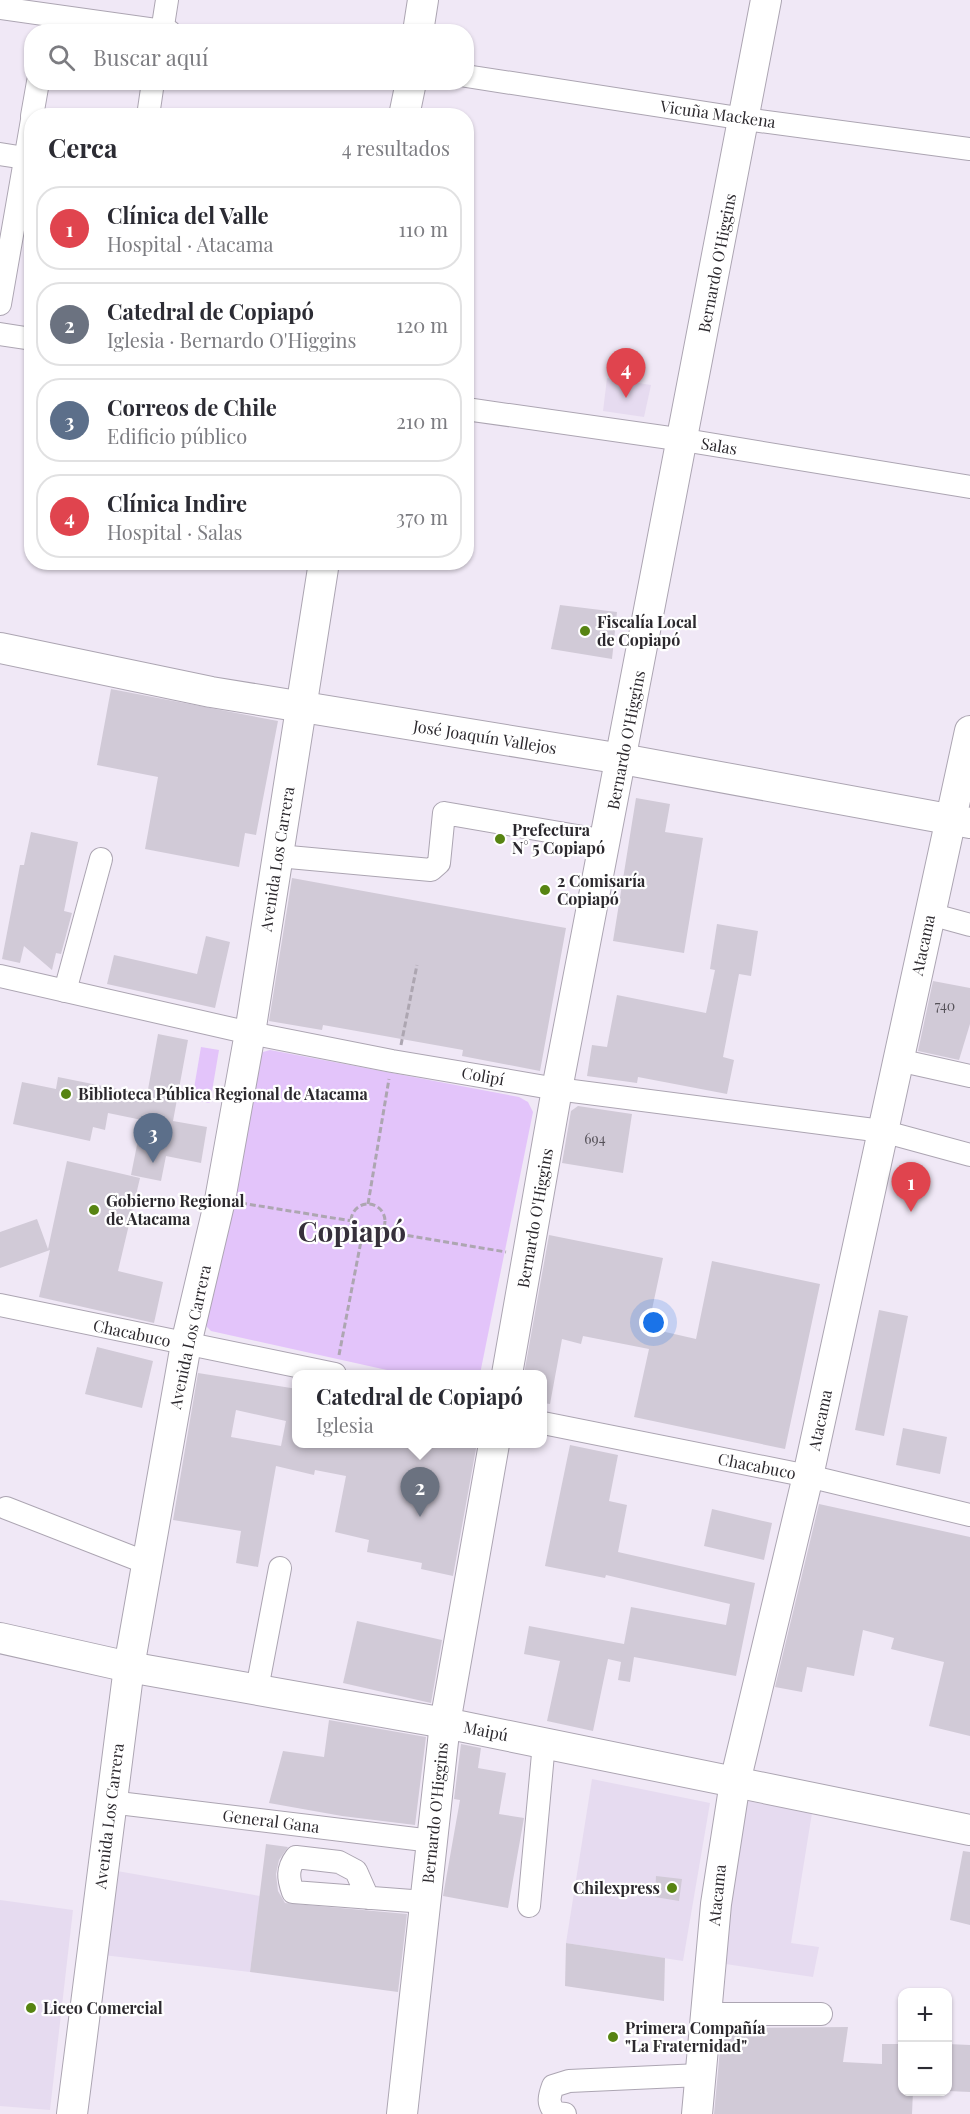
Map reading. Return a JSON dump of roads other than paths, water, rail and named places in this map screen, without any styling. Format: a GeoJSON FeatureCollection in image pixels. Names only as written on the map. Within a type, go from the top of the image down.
{"type":"FeatureCollection","features":[{"type":"Feature","properties":{"kind":"main road"},"geometry":{"type":"LineString","coordinates":[[419,24],[423,0]]}},
{"type":"Feature","properties":{"kind":"main road","name":"Bernardo O'Higgins"},"geometry":{"type":"LineString","coordinates":[[508,1370],[557,1089],[684,440],[766,0]]}},
{"type":"Feature","properties":{"kind":"main road"},"geometry":{"type":"LineString","coordinates":[[406,108],[409,90]]}},
{"type":"Feature","properties":{"kind":"main road","name":"Avenida Los Carrera"},"geometry":{"type":"LineString","coordinates":[[72,2114],[129,1667],[186,1344],[220,1200],[250,1033],[323,570]]}},
{"type":"Feature","properties":{"kind":"main road","name":"José Joaquín Vallejos"},"geometry":{"type":"LineString","coordinates":[[0,648],[124,675],[300,708],[622,759],[960,821]]}},
{"type":"Feature","properties":{"kind":"main road","name":"Atacama"},"geometry":{"type":"LineString","coordinates":[[696,2114],[722,1851],[735,1782],[808,1476],[930,914],[960,821],[970,731]]}},
{"type":"Feature","properties":{"kind":"main road","name":"Bernardo O'Higgins"},"geometry":{"type":"LineString","coordinates":[[402,2114],[445,1723],[493,1448]]}},
{"type":"Feature","properties":{"kind":"main road","name":"Maipú"},"geometry":{"type":"LineString","coordinates":[[0,1638],[129,1667],[445,1723],[970,1830]]}},
{"type":"Feature","properties":{"kind":"street"},"geometry":{"type":"LineString","coordinates":[[165,24],[167,0]]}},
{"type":"Feature","properties":{"kind":"street"},"geometry":{"type":"LineString","coordinates":[[0,9],[115,24]]}},
{"type":"Feature","properties":{"kind":"street","name":"Vicuña Mackena"},"geometry":{"type":"LineString","coordinates":[[474,77],[745,119],[970,149]]}},
{"type":"Feature","properties":{"kind":"street"},"geometry":{"type":"LineString","coordinates":[[34,108],[37,90]]}},
{"type":"Feature","properties":{"kind":"street"},"geometry":{"type":"LineString","coordinates":[[149,108],[152,90]]}},
{"type":"Feature","properties":{"kind":"street"},"geometry":{"type":"LineString","coordinates":[[0,154],[24,158]]}},
{"type":"Feature","properties":{"kind":"street"},"geometry":{"type":"LineString","coordinates":[[0,304],[24,164]]}},
{"type":"Feature","properties":{"kind":"street"},"geometry":{"type":"LineString","coordinates":[[0,334],[24,338]]}},
{"type":"Feature","properties":{"kind":"street","name":"Salas"},"geometry":{"type":"LineString","coordinates":[[474,410],[684,440],[970,488]]}},
{"type":"Feature","properties":{"kind":"street"},"geometry":{"type":"LineString","coordinates":[[278,856],[431,870],[439,863],[444,813],[606,841]]}},
{"type":"Feature","properties":{"kind":"street"},"geometry":{"type":"LineString","coordinates":[[65,991],[101,859]]}},
{"type":"Feature","properties":{"kind":"street"},"geometry":{"type":"LineString","coordinates":[[930,914],[970,925]]}},
{"type":"Feature","properties":{"kind":"street","name":"Colipí"},"geometry":{"type":"LineString","coordinates":[[0,976],[250,1033],[395,1061],[557,1089],[882,1131],[970,1155]]}},
{"type":"Feature","properties":{"kind":"street"},"geometry":{"type":"LineString","coordinates":[[898,1060],[970,1076]]}},
{"type":"Feature","properties":{"kind":"street","name":"Chacabuco"},"geometry":{"type":"LineString","coordinates":[[0,1305],[186,1344],[336,1369]]}},
{"type":"Feature","properties":{"kind":"street","name":"Chacabuco"},"geometry":{"type":"LineString","coordinates":[[547,1424],[808,1476],[970,1515]]}},
{"type":"Feature","properties":{"kind":"street"},"geometry":{"type":"LineString","coordinates":[[6,1508],[147,1563]]}},
{"type":"Feature","properties":{"kind":"street"},"geometry":{"type":"LineString","coordinates":[[257,1689],[280,1568]]}},
{"type":"Feature","properties":{"kind":"street"},"geometry":{"type":"LineString","coordinates":[[529,1906],[544,1743]]}},
{"type":"Feature","properties":{"kind":"street","name":"General Gana"},"geometry":{"type":"LineString","coordinates":[[110,1802],[432,1841]]}},
{"type":"Feature","properties":{"kind":"street"},"geometry":{"type":"LineString","coordinates":[[368,1898],[425,1902]]}},
{"type":"Feature","properties":{"kind":"street"},"geometry":{"type":"LineString","coordinates":[[705,2014],[821,2014]]}},
{"type":"Feature","properties":{"kind":"street"},"geometry":{"type":"LineString","coordinates":[[565,2114],[556,2113],[550,2107],[549,2097],[553,2086],[569,2081],[700,2075]]}},
{"type":"Feature","properties":{"kind":"place","name":"Clínica Indire"},"geometry":{"type":"Point","coordinates":[626,398]}},
{"type":"Feature","properties":{"kind":"place","name":"Fiscalía Local de Copiapó"},"geometry":{"type":"Point","coordinates":[585,631]}},
{"type":"Feature","properties":{"kind":"place","name":"Prefectura N° 5 Copiapó"},"geometry":{"type":"Point","coordinates":[500,839]}},
{"type":"Feature","properties":{"kind":"place","name":"2 Comisaría Copiapó"},"geometry":{"type":"Point","coordinates":[545,890]}},
{"type":"Feature","properties":{"kind":"place","name":"Biblioteca Pública Regional de Atacama"},"geometry":{"type":"Point","coordinates":[66,1094]}},
{"type":"Feature","properties":{"kind":"place","name":"Correos de Chile"},"geometry":{"type":"Point","coordinates":[153,1163]}},
{"type":"Feature","properties":{"kind":"place","name":"Gobierno Regional de Atacama"},"geometry":{"type":"Point","coordinates":[94,1210]}},
{"type":"Feature","properties":{"kind":"place","name":"Clínica del Valle"},"geometry":{"type":"Point","coordinates":[911,1212]}},
{"type":"Feature","properties":{"kind":"place","name":"Catedral de Copiapó"},"geometry":{"type":"Point","coordinates":[420,1517]}},
{"type":"Feature","properties":{"kind":"place","name":"Chilexpress"},"geometry":{"type":"Point","coordinates":[672,1888]}},
{"type":"Feature","properties":{"kind":"place","name":"Liceo Comercial"},"geometry":{"type":"Point","coordinates":[31,2008]}},
{"type":"Feature","properties":{"kind":"place","name":"Primera Compañía \"La Fraternidad\""},"geometry":{"type":"Point","coordinates":[613,2037]}},
{"type":"Feature","properties":{"kind":"district","name":"Copiapó"},"geometry":{"type":"Point","coordinates":[352,1232]}}]}
